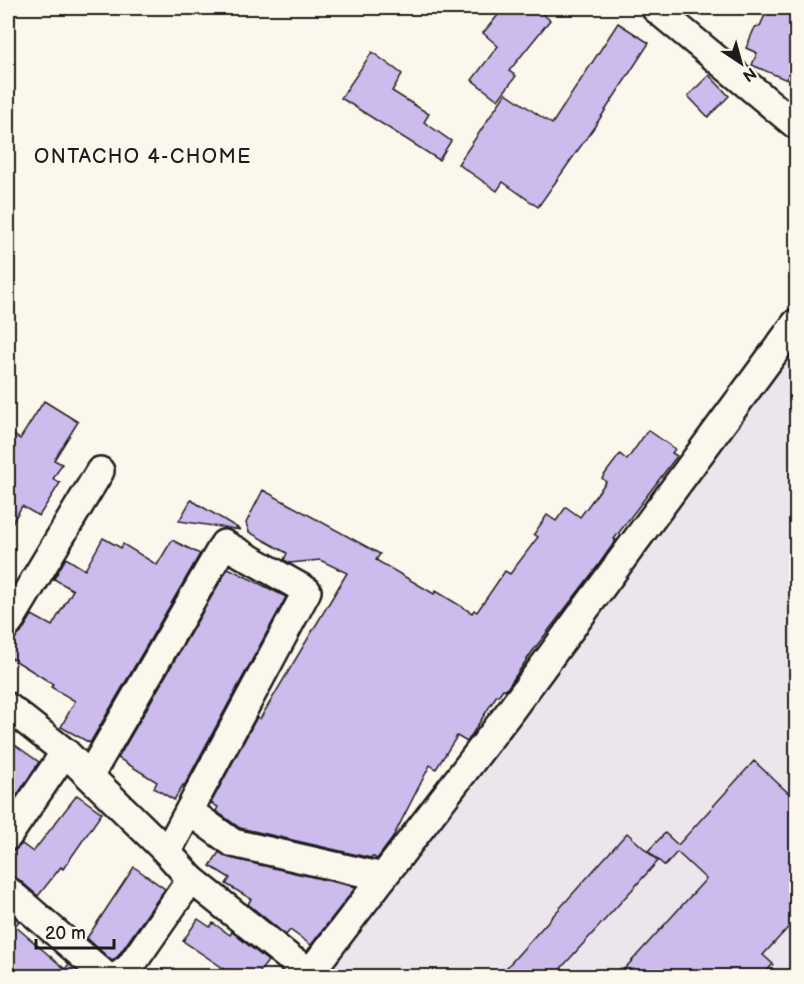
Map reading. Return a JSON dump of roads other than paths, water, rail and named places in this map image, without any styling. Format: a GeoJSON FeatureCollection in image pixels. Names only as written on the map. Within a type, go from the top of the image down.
{"type":"FeatureCollection","features":[{"type":"Feature","properties":{"kind":"street"},"geometry":{"type":"LineString","coordinates":[[655,8],[796,125]]}},
{"type":"Feature","properties":{"kind":"street"},"geometry":{"type":"LineString","coordinates":[[8,707],[90,775],[191,879],[301,971],[383,878],[508,714],[796,322]]}},
{"type":"Feature","properties":{"kind":"street"},"geometry":{"type":"LineString","coordinates":[[8,624],[100,471]]}},
{"type":"Feature","properties":{"kind":"street"},"geometry":{"type":"LineString","coordinates":[[90,775],[224,544],[307,591],[166,852]]}},
{"type":"Feature","properties":{"kind":"street"},"geometry":{"type":"LineString","coordinates":[[8,836],[65,752]]}},
{"type":"Feature","properties":{"kind":"street"},"geometry":{"type":"LineString","coordinates":[[189,811],[233,843],[383,878]]}},
{"type":"Feature","properties":{"kind":"street"},"geometry":{"type":"LineString","coordinates":[[117,976],[130,967],[191,879]]}},
{"type":"Feature","properties":{"kind":"street"},"geometry":{"type":"LineString","coordinates":[[8,891],[106,976]]}},
{"type":"Feature","properties":{"kind":"district","name":"ONTACHO 4-CHOME"},"geometry":{"type":"Point","coordinates":[143,156]}}]}
